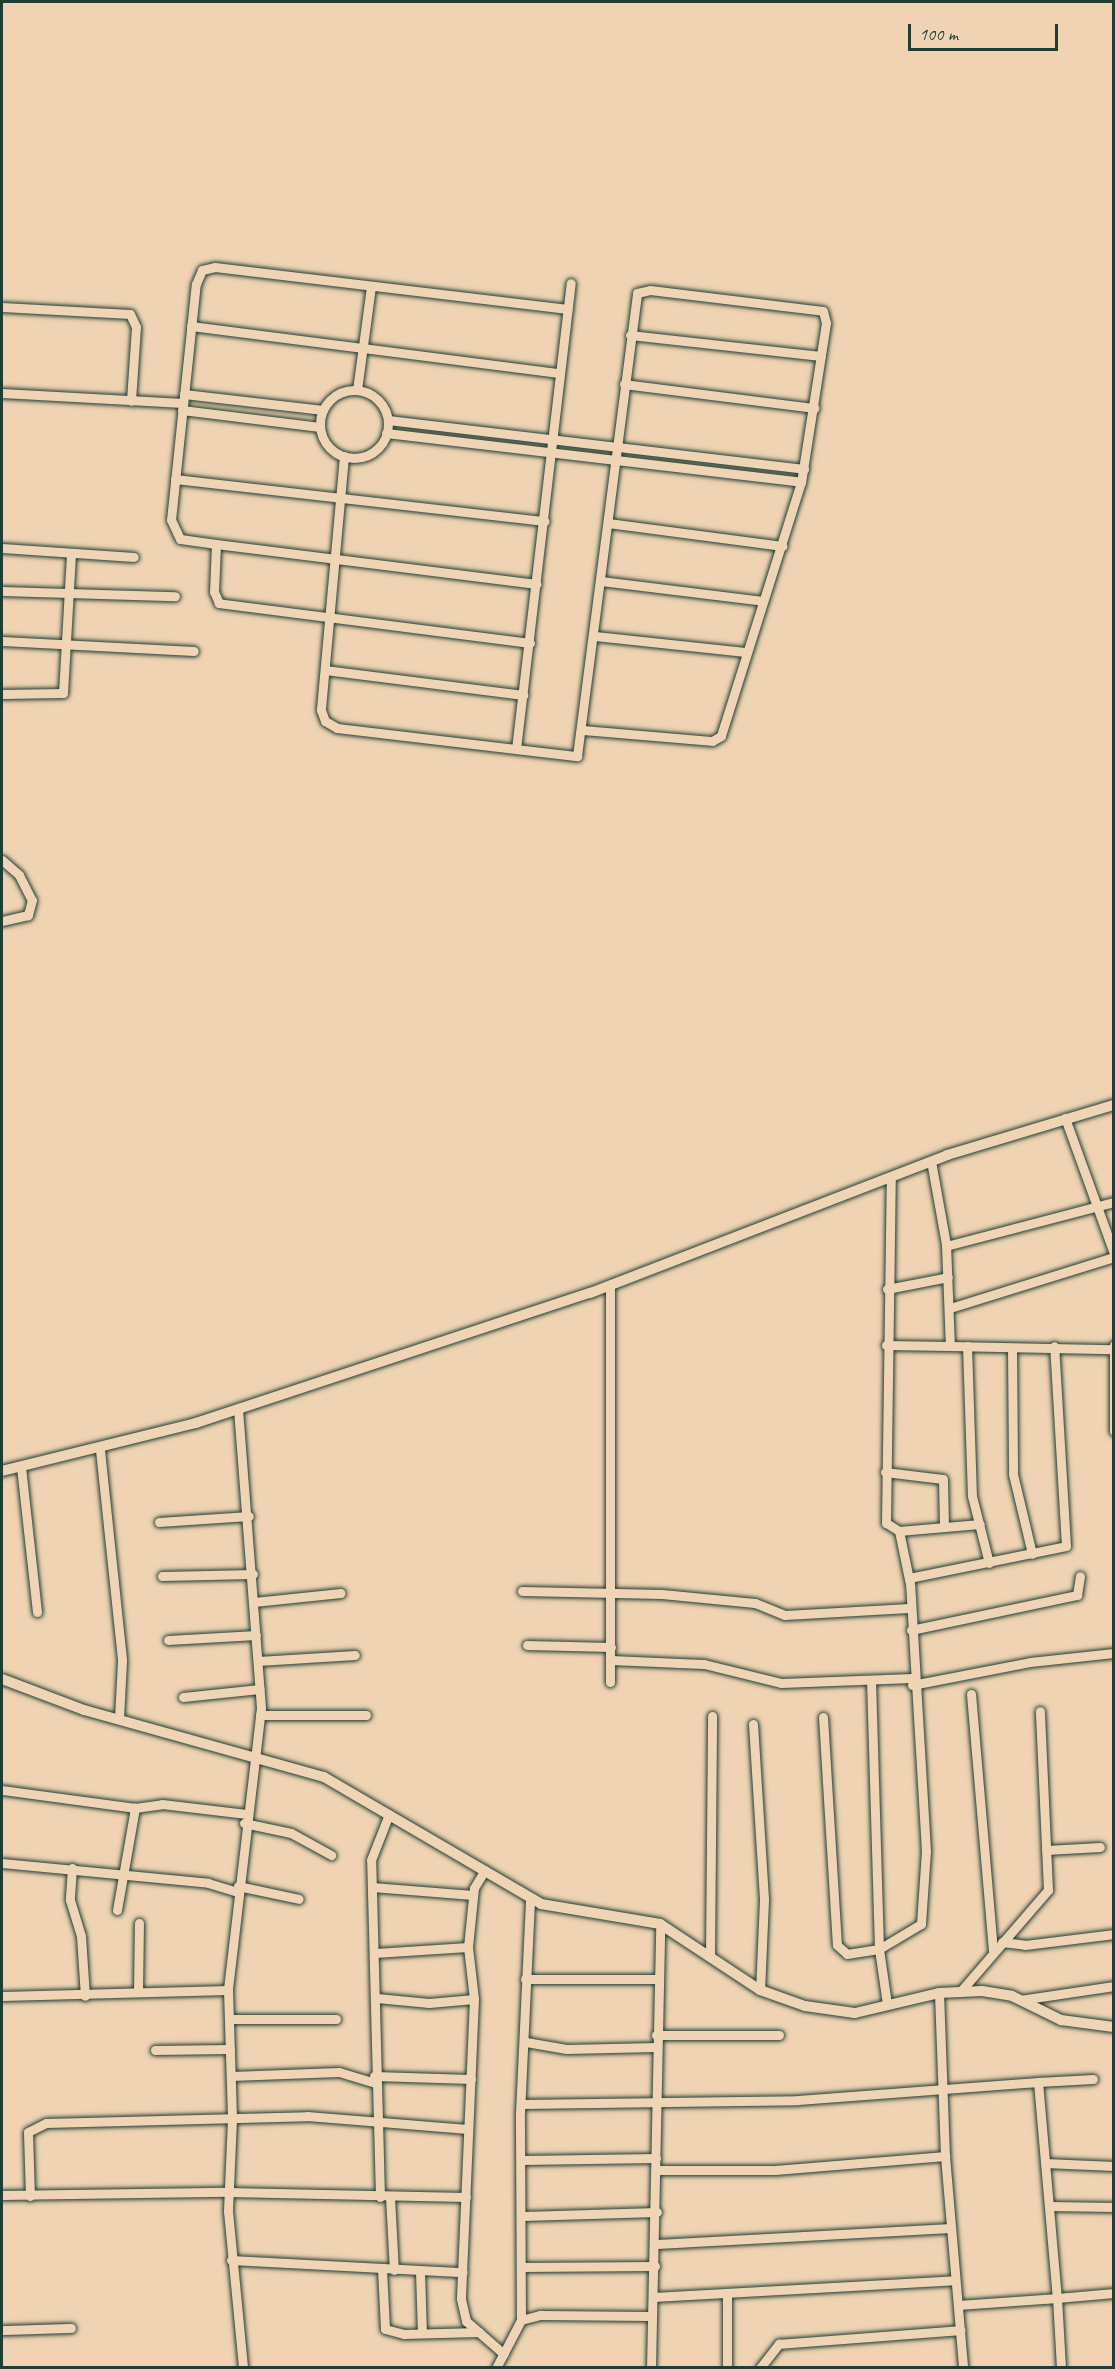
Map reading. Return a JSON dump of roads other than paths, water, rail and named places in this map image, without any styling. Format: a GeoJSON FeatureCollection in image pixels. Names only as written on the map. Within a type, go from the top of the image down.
{"type":"FeatureCollection","features":[{"type":"Feature","properties":{"kind":"street"},"geometry":{"type":"LineString","coordinates":[[537,584],[334,555],[180,539],[173,532],[175,479],[191,326],[198,275],[207,267],[568,309]]}},
{"type":"Feature","properties":{"kind":"street"},"geometry":{"type":"LineString","coordinates":[[516,749],[545,521],[558,373],[571,284]]}},
{"type":"Feature","properties":{"kind":"street"},"geometry":{"type":"LineString","coordinates":[[357,390],[371,287]]}},
{"type":"Feature","properties":{"kind":"street"},"geometry":{"type":"LineString","coordinates":[[344,456],[328,617],[322,717],[337,728],[577,756],[584,730],[635,297],[645,291],[806,308],[825,315],[814,408],[801,482],[783,546],[745,652],[718,739],[584,730]]}},
{"type":"Feature","properties":{"kind":"street"},"geometry":{"type":"LineString","coordinates":[[2,308],[130,314],[136,327],[131,400]]}},
{"type":"Feature","properties":{"kind":"street"},"geometry":{"type":"LineString","coordinates":[[191,326],[363,346],[558,373]]}},
{"type":"Feature","properties":{"kind":"street"},"geometry":{"type":"LineString","coordinates":[[630,334],[821,356]]}},
{"type":"Feature","properties":{"kind":"street"},"geometry":{"type":"LineString","coordinates":[[624,384],[814,408]]}},
{"type":"Feature","properties":{"kind":"street"},"geometry":{"type":"LineString","coordinates":[[357,390],[380,402],[388,420],[386,434],[370,454],[344,456],[328,445],[320,427],[323,410],[338,394],[357,390]]}},
{"type":"Feature","properties":{"kind":"street"},"geometry":{"type":"LineString","coordinates":[[2,393],[323,410]]}},
{"type":"Feature","properties":{"kind":"street"},"geometry":{"type":"LineString","coordinates":[[183,402],[320,427]]}},
{"type":"Feature","properties":{"kind":"street"},"geometry":{"type":"LineString","coordinates":[[388,420],[804,469]]}},
{"type":"Feature","properties":{"kind":"street"},"geometry":{"type":"LineString","coordinates":[[386,434],[801,482]]}},
{"type":"Feature","properties":{"kind":"street"},"geometry":{"type":"LineString","coordinates":[[175,479],[545,521]]}},
{"type":"Feature","properties":{"kind":"street"},"geometry":{"type":"LineString","coordinates":[[608,522],[783,546]]}},
{"type":"Feature","properties":{"kind":"street"},"geometry":{"type":"LineString","coordinates":[[216,544],[214,592],[219,603],[530,643]]}},
{"type":"Feature","properties":{"kind":"street"},"geometry":{"type":"LineString","coordinates":[[2,548],[134,557]]}},
{"type":"Feature","properties":{"kind":"street"},"geometry":{"type":"LineString","coordinates":[[2,694],[62,695],[71,553]]}},
{"type":"Feature","properties":{"kind":"street"},"geometry":{"type":"LineString","coordinates":[[601,581],[763,601]]}},
{"type":"Feature","properties":{"kind":"street"},"geometry":{"type":"LineString","coordinates":[[2,591],[69,595],[175,596]]}},
{"type":"Feature","properties":{"kind":"street"},"geometry":{"type":"LineString","coordinates":[[595,636],[745,652]]}},
{"type":"Feature","properties":{"kind":"street"},"geometry":{"type":"LineString","coordinates":[[2,641],[194,651]]}},
{"type":"Feature","properties":{"kind":"street"},"geometry":{"type":"LineString","coordinates":[[325,670],[523,695]]}},
{"type":"Feature","properties":{"kind":"street"},"geometry":{"type":"LineString","coordinates":[[2,860],[19,875],[32,900],[28,915],[2,921]]}},
{"type":"Feature","properties":{"kind":"street"},"geometry":{"type":"LineString","coordinates":[[2,1471],[100,1450],[238,1409],[610,1286],[931,1161],[1113,1105]]}},
{"type":"Feature","properties":{"kind":"street"},"geometry":{"type":"LineString","coordinates":[[950,1308],[1113,1255],[1098,1204],[1065,1118]]}},
{"type":"Feature","properties":{"kind":"street"},"geometry":{"type":"LineString","coordinates":[[931,1161],[946,1246],[950,1346]]}},
{"type":"Feature","properties":{"kind":"street"},"geometry":{"type":"LineString","coordinates":[[891,1177],[886,1345],[886,1523],[899,1531],[980,1524]]}},
{"type":"Feature","properties":{"kind":"street"},"geometry":{"type":"LineString","coordinates":[[946,1246],[1098,1204],[1113,1202]]}},
{"type":"Feature","properties":{"kind":"street"},"geometry":{"type":"LineString","coordinates":[[887,1289],[948,1277]]}},
{"type":"Feature","properties":{"kind":"street"},"geometry":{"type":"LineString","coordinates":[[610,1286],[610,1682]]}},
{"type":"Feature","properties":{"kind":"street"},"geometry":{"type":"LineString","coordinates":[[886,1345],[1012,1348],[1054,1346],[1113,1353],[1113,1431]]}},
{"type":"Feature","properties":{"kind":"street"},"geometry":{"type":"LineString","coordinates":[[967,1346],[970,1474],[989,1563]]}},
{"type":"Feature","properties":{"kind":"street"},"geometry":{"type":"LineString","coordinates":[[909,1578],[1060,1549],[1068,1540],[1054,1346]]}},
{"type":"Feature","properties":{"kind":"street"},"geometry":{"type":"LineString","coordinates":[[1012,1348],[1012,1474],[1032,1554]]}},
{"type":"Feature","properties":{"kind":"street"},"geometry":{"type":"LineString","coordinates":[[238,1409],[249,1516],[260,1689],[260,1714],[245,1818],[228,1990],[232,2119],[228,2192],[231,2260],[243,2367]]}},
{"type":"Feature","properties":{"kind":"street"},"geometry":{"type":"LineString","coordinates":[[100,1450],[122,1662],[119,1718]]}},
{"type":"Feature","properties":{"kind":"street"},"geometry":{"type":"LineString","coordinates":[[21,1467],[37,1612]]}},
{"type":"Feature","properties":{"kind":"street"},"geometry":{"type":"LineString","coordinates":[[885,1472],[943,1479],[944,1527]]}},
{"type":"Feature","properties":{"kind":"street"},"geometry":{"type":"LineString","coordinates":[[159,1522],[249,1516]]}},
{"type":"Feature","properties":{"kind":"street"},"geometry":{"type":"LineString","coordinates":[[824,1717],[837,1945],[847,1954],[879,1949],[921,1924],[925,1895],[912,1682],[909,1578],[899,1531]]}},
{"type":"Feature","properties":{"kind":"street"},"geometry":{"type":"LineString","coordinates":[[162,1576],[253,1574]]}},
{"type":"Feature","properties":{"kind":"street"},"geometry":{"type":"LineString","coordinates":[[911,1630],[1077,1595],[1080,1576]]}},
{"type":"Feature","properties":{"kind":"street"},"geometry":{"type":"LineString","coordinates":[[522,1591],[611,1591],[755,1603],[785,1615],[909,1608]]}},
{"type":"Feature","properties":{"kind":"street"},"geometry":{"type":"LineString","coordinates":[[254,1602],[341,1593]]}},
{"type":"Feature","properties":{"kind":"street"},"geometry":{"type":"LineString","coordinates":[[168,1640],[256,1635]]}},
{"type":"Feature","properties":{"kind":"street"},"geometry":{"type":"LineString","coordinates":[[527,1645],[611,1647]]}},
{"type":"Feature","properties":{"kind":"street"},"geometry":{"type":"LineString","coordinates":[[611,1660],[704,1664],[781,1683],[912,1682],[1030,1662],[1113,1653]]}},
{"type":"Feature","properties":{"kind":"street"},"geometry":{"type":"LineString","coordinates":[[258,1661],[355,1654]]}},
{"type":"Feature","properties":{"kind":"street"},"geometry":{"type":"LineString","coordinates":[[2,1679],[119,1718],[324,1777],[541,1904],[660,1924],[760,1990],[805,2006],[855,2013],[939,1993],[960,1992],[1020,2000],[1113,1986]]}},
{"type":"Feature","properties":{"kind":"street"},"geometry":{"type":"LineString","coordinates":[[871,1682],[879,1949],[887,2004]]}},
{"type":"Feature","properties":{"kind":"street"},"geometry":{"type":"LineString","coordinates":[[183,1697],[260,1689]]}},
{"type":"Feature","properties":{"kind":"street"},"geometry":{"type":"LineString","coordinates":[[971,1694],[993,1950]]}},
{"type":"Feature","properties":{"kind":"street"},"geometry":{"type":"LineString","coordinates":[[960,1992],[993,1950],[1046,1896],[1040,1712]]}},
{"type":"Feature","properties":{"kind":"street"},"geometry":{"type":"LineString","coordinates":[[260,1714],[366,1715]]}},
{"type":"Feature","properties":{"kind":"street"},"geometry":{"type":"LineString","coordinates":[[710,1957],[712,1716]]}},
{"type":"Feature","properties":{"kind":"street"},"geometry":{"type":"LineString","coordinates":[[753,1724],[764,1900],[760,1990]]}},
{"type":"Feature","properties":{"kind":"street"},"geometry":{"type":"LineString","coordinates":[[2,1790],[135,1808],[162,1804],[245,1818],[291,1833],[331,1855]]}},
{"type":"Feature","properties":{"kind":"street"},"geometry":{"type":"LineString","coordinates":[[117,1910],[135,1808]]}},
{"type":"Feature","properties":{"kind":"street"},"geometry":{"type":"LineString","coordinates":[[380,2197],[375,2122],[377,1998],[371,1860],[389,1814]]}},
{"type":"Feature","properties":{"kind":"street"},"geometry":{"type":"LineString","coordinates":[[1046,1850],[1100,1846]]}},
{"type":"Feature","properties":{"kind":"street"},"geometry":{"type":"LineString","coordinates":[[2,1863],[208,1882],[299,1899]]}},
{"type":"Feature","properties":{"kind":"street"},"geometry":{"type":"LineString","coordinates":[[72,1868],[70,1900],[81,1936],[85,1996]]}},
{"type":"Feature","properties":{"kind":"street"},"geometry":{"type":"LineString","coordinates":[[484,1870],[473,1895],[468,1947],[474,1999],[467,2129],[462,2313],[504,2354]]}},
{"type":"Feature","properties":{"kind":"street"},"geometry":{"type":"LineString","coordinates":[[372,1887],[473,1895]]}},
{"type":"Feature","properties":{"kind":"street"},"geometry":{"type":"LineString","coordinates":[[496,2367],[521,2320],[523,2160],[521,2104],[526,2042],[525,1979],[530,1897]]}},
{"type":"Feature","properties":{"kind":"street"},"geometry":{"type":"LineString","coordinates":[[138,1992],[139,1923]]}},
{"type":"Feature","properties":{"kind":"street"},"geometry":{"type":"LineString","coordinates":[[651,2367],[651,2316],[657,2244],[656,2035],[660,1924]]}},
{"type":"Feature","properties":{"kind":"street"},"geometry":{"type":"LineString","coordinates":[[1002,1942],[1025,1945],[1113,1934]]}},
{"type":"Feature","properties":{"kind":"street"},"geometry":{"type":"LineString","coordinates":[[375,1953],[468,1947]]}},
{"type":"Feature","properties":{"kind":"street"},"geometry":{"type":"LineString","coordinates":[[525,1979],[659,1979]]}},
{"type":"Feature","properties":{"kind":"street"},"geometry":{"type":"LineString","coordinates":[[2,1996],[85,1996],[228,1990]]}},
{"type":"Feature","properties":{"kind":"street"},"geometry":{"type":"LineString","coordinates":[[939,1993],[945,2156],[963,2367]]}},
{"type":"Feature","properties":{"kind":"street"},"geometry":{"type":"LineString","coordinates":[[377,1998],[429,2003],[474,1999]]}},
{"type":"Feature","properties":{"kind":"street"},"geometry":{"type":"LineString","coordinates":[[1020,2000],[1061,2020],[1113,2027]]}},
{"type":"Feature","properties":{"kind":"street"},"geometry":{"type":"LineString","coordinates":[[229,2019],[336,2019]]}},
{"type":"Feature","properties":{"kind":"street"},"geometry":{"type":"LineString","coordinates":[[656,2035],[779,2035]]}},
{"type":"Feature","properties":{"kind":"street"},"geometry":{"type":"LineString","coordinates":[[526,2042],[566,2049],[656,2047]]}},
{"type":"Feature","properties":{"kind":"street"},"geometry":{"type":"LineString","coordinates":[[155,2049],[230,2049]]}},
{"type":"Feature","properties":{"kind":"street"},"geometry":{"type":"LineString","coordinates":[[231,2076],[339,2072],[374,2079],[471,2079]]}},
{"type":"Feature","properties":{"kind":"street"},"geometry":{"type":"LineString","coordinates":[[521,2104],[656,2106],[941,2086],[1093,2079]]}},
{"type":"Feature","properties":{"kind":"street"},"geometry":{"type":"LineString","coordinates":[[1038,2082],[1061,2367]]}},
{"type":"Feature","properties":{"kind":"street"},"geometry":{"type":"LineString","coordinates":[[30,2196],[28,2132],[37,2125],[307,2116],[467,2129]]}},
{"type":"Feature","properties":{"kind":"street"},"geometry":{"type":"LineString","coordinates":[[656,2170],[776,2170],[945,2156]]}},
{"type":"Feature","properties":{"kind":"street"},"geometry":{"type":"LineString","coordinates":[[523,2160],[656,2158]]}},
{"type":"Feature","properties":{"kind":"street"},"geometry":{"type":"LineString","coordinates":[[1045,2163],[1113,2166]]}},
{"type":"Feature","properties":{"kind":"street"},"geometry":{"type":"LineString","coordinates":[[2,2195],[228,2192],[380,2197],[466,2197]]}},
{"type":"Feature","properties":{"kind":"street"},"geometry":{"type":"LineString","coordinates":[[390,2197],[394,2270]]}},
{"type":"Feature","properties":{"kind":"street"},"geometry":{"type":"LineString","coordinates":[[1049,2206],[1113,2207]]}},
{"type":"Feature","properties":{"kind":"street"},"geometry":{"type":"LineString","coordinates":[[523,2216],[657,2212]]}},
{"type":"Feature","properties":{"kind":"street"},"geometry":{"type":"LineString","coordinates":[[657,2244],[951,2228]]}},
{"type":"Feature","properties":{"kind":"street"},"geometry":{"type":"LineString","coordinates":[[231,2260],[265,2258],[394,2270],[463,2272]]}},
{"type":"Feature","properties":{"kind":"street"},"geometry":{"type":"LineString","coordinates":[[521,2267],[655,2266]]}},
{"type":"Feature","properties":{"kind":"street"},"geometry":{"type":"LineString","coordinates":[[382,2269],[385,2329],[422,2333],[479,2332]]}},
{"type":"Feature","properties":{"kind":"street"},"geometry":{"type":"LineString","coordinates":[[420,2271],[422,2333]]}},
{"type":"Feature","properties":{"kind":"street"},"geometry":{"type":"LineString","coordinates":[[653,2297],[955,2280]]}},
{"type":"Feature","properties":{"kind":"street"},"geometry":{"type":"LineString","coordinates":[[727,2293],[727,2367]]}},
{"type":"Feature","properties":{"kind":"street"},"geometry":{"type":"LineString","coordinates":[[958,2305],[1113,2293]]}},
{"type":"Feature","properties":{"kind":"street"},"geometry":{"type":"LineString","coordinates":[[521,2320],[540,2315],[651,2316]]}},
{"type":"Feature","properties":{"kind":"street"},"geometry":{"type":"LineString","coordinates":[[2,2330],[71,2328]]}},
{"type":"Feature","properties":{"kind":"street"},"geometry":{"type":"LineString","coordinates":[[760,2367],[779,2344],[960,2330]]}}]}
